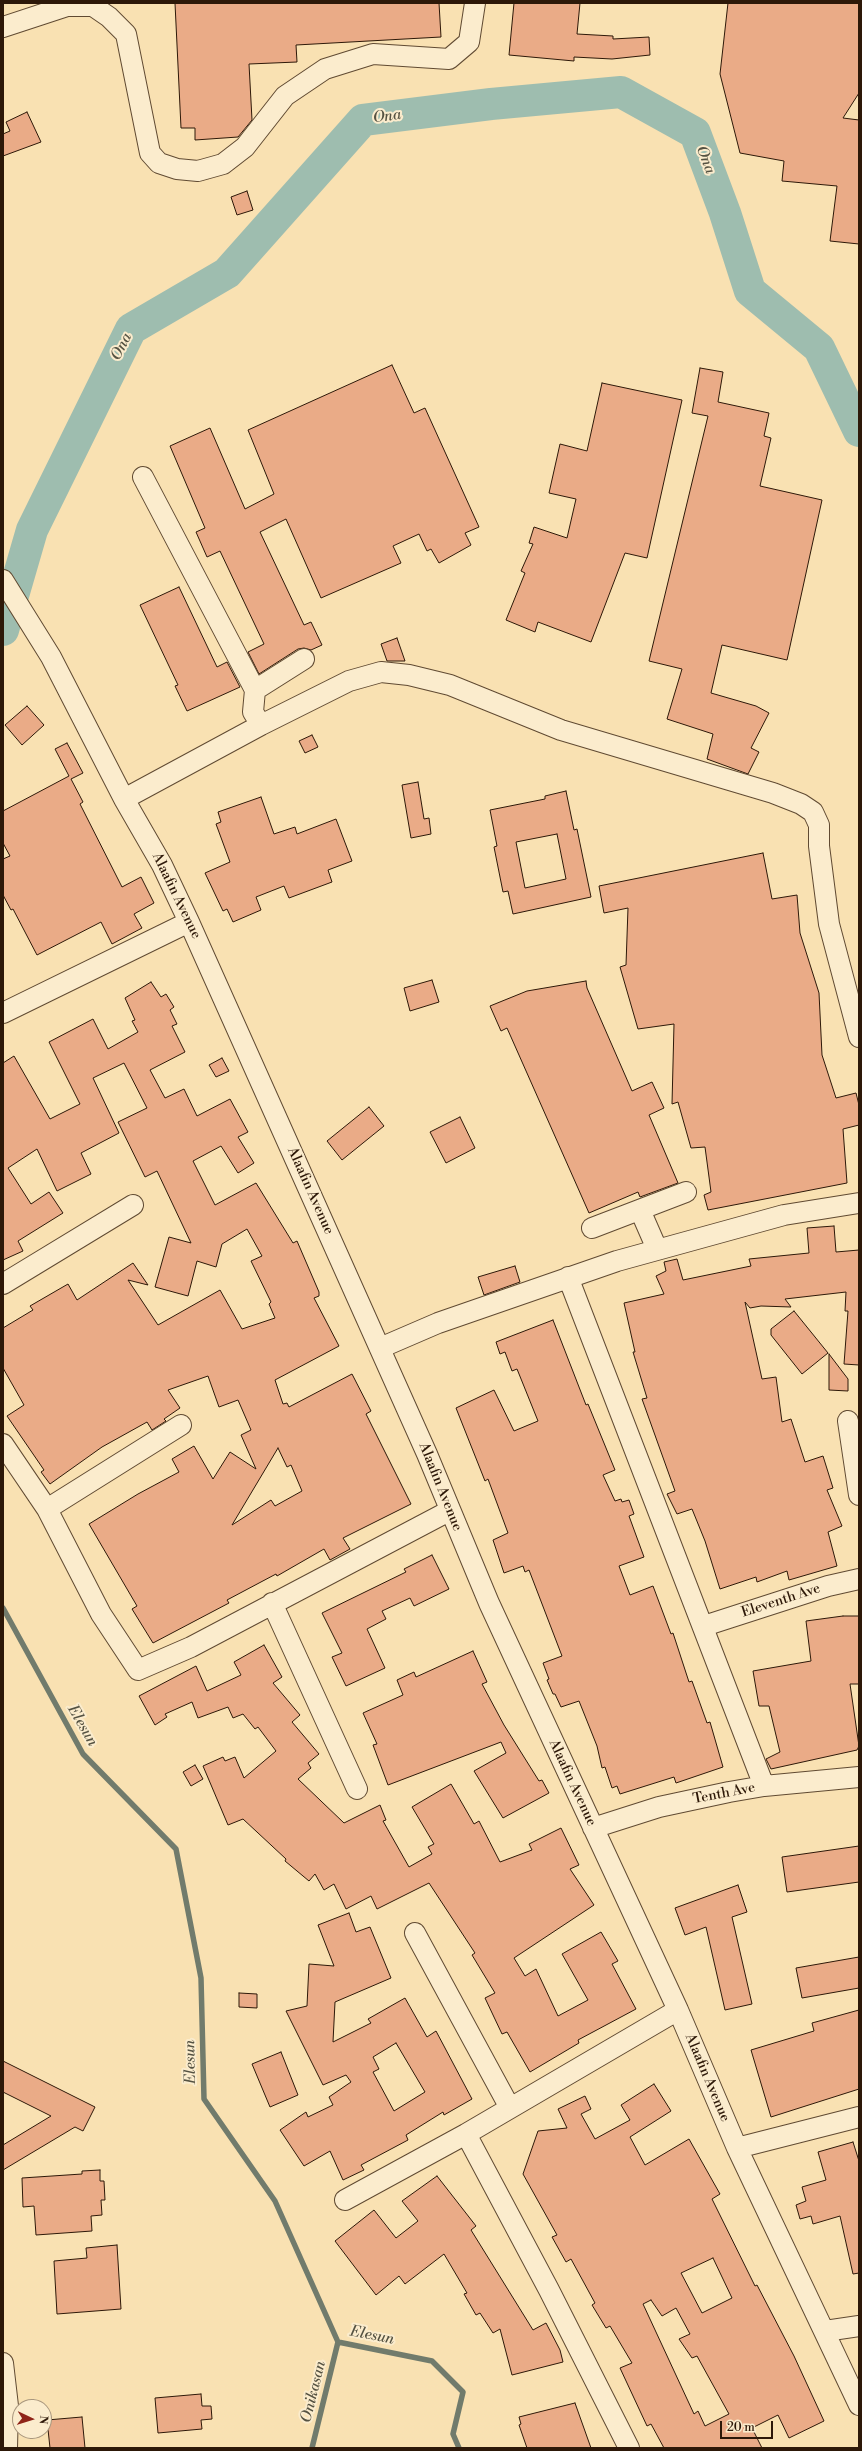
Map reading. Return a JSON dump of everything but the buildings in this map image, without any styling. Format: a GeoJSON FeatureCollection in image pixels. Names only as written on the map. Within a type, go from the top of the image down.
{"type":"FeatureCollection","features":[{"type":"Feature","properties":{"kind":"street"},"geometry":{"type":"LineString","coordinates":[[3,26],[67,6],[93,6],[109,17],[126,34],[150,153],[159,163],[177,169],[198,170],[223,164],[229,160],[245,147],[285,96],[325,68],[373,54],[449,59],[469,42],[475,3]]}},
{"type":"Feature","properties":{"kind":"street"},"geometry":{"type":"LineString","coordinates":[[143,477],[255,690],[253,712],[260,725]]}},
{"type":"Feature","properties":{"kind":"street","name":"Alaafin Avenue"},"geometry":{"type":"LineString","coordinates":[[7,585],[51,657],[124,798],[162,865],[189,922],[380,1348],[492,1610],[678,2010],[737,2148],[859,2405]]}},
{"type":"Feature","properties":{"kind":"street"},"geometry":{"type":"LineString","coordinates":[[255,690],[304,659]]}},
{"type":"Feature","properties":{"kind":"street"},"geometry":{"type":"LineString","coordinates":[[124,798],[260,725],[348,681],[381,672],[409,675],[450,685],[561,730],[773,793],[801,804],[813,812],[819,825],[819,846],[829,924],[859,1037]]}},
{"type":"Feature","properties":{"kind":"street"},"geometry":{"type":"LineString","coordinates":[[3,1013],[189,922]]}},
{"type":"Feature","properties":{"kind":"street"},"geometry":{"type":"LineString","coordinates":[[592,1228],[686,1192]]}},
{"type":"Feature","properties":{"kind":"street"},"geometry":{"type":"LineString","coordinates":[[380,1348],[438,1323],[568,1277],[656,1249],[784,1215],[859,1203]]}},
{"type":"Feature","properties":{"kind":"street"},"geometry":{"type":"LineString","coordinates":[[3,1284],[133,1205]]}},
{"type":"Feature","properties":{"kind":"street"},"geometry":{"type":"LineString","coordinates":[[640,1210],[656,1249]]}},
{"type":"Feature","properties":{"kind":"street"},"geometry":{"type":"LineString","coordinates":[[568,1277],[704,1626],[764,1786]]}},
{"type":"Feature","properties":{"kind":"street"},"geometry":{"type":"LineString","coordinates":[[848,1421],[859,1495]]}},
{"type":"Feature","properties":{"kind":"street"},"geometry":{"type":"LineString","coordinates":[[47,1509],[181,1425]]}},
{"type":"Feature","properties":{"kind":"street"},"geometry":{"type":"LineString","coordinates":[[3,1444],[47,1509],[101,1614],[138,1670],[180,1652],[449,1511]]}},
{"type":"Feature","properties":{"kind":"street","name":"Eleventh Ave"},"geometry":{"type":"LineString","coordinates":[[704,1626],[828,1586],[859,1579]]}},
{"type":"Feature","properties":{"kind":"street"},"geometry":{"type":"LineString","coordinates":[[272,1604],[357,1789]]}},
{"type":"Feature","properties":{"kind":"street","name":"Tenth Ave"},"geometry":{"type":"LineString","coordinates":[[593,1828],[659,1807],[764,1786],[859,1777]]}},
{"type":"Feature","properties":{"kind":"street"},"geometry":{"type":"LineString","coordinates":[[415,1933],[510,2108]]}},
{"type":"Feature","properties":{"kind":"street"},"geometry":{"type":"LineString","coordinates":[[345,2200],[466,2134],[678,2010]]}},
{"type":"Feature","properties":{"kind":"street"},"geometry":{"type":"LineString","coordinates":[[737,2148],[859,2117]]}},
{"type":"Feature","properties":{"kind":"street"},"geometry":{"type":"LineString","coordinates":[[466,2134],[549,2290],[629,2448]]}},
{"type":"Feature","properties":{"kind":"street"},"geometry":{"type":"LineString","coordinates":[[825,2332],[859,2326]]}},
{"type":"Feature","properties":{"kind":"street"},"geometry":{"type":"LineString","coordinates":[[3,2363],[8,2406],[7,2448]]}},
{"type":"Feature","properties":{"kind":"waterway","name":"Ona"},"geometry":{"type":"LineString","coordinates":[[3,630],[32,530],[131,329],[227,273],[363,120],[491,104],[621,92],[695,133],[725,213],[750,291],[819,348],[859,431]]}},
{"type":"Feature","properties":{"kind":"waterway","name":"Elesun"},"geometry":{"type":"LineString","coordinates":[[3,1608],[83,1754],[176,1849],[201,1978],[204,2099],[275,2201],[338,2342],[432,2361],[463,2392],[453,2434],[459,2448]]}},
{"type":"Feature","properties":{"kind":"waterway","name":"Onikasan"},"geometry":{"type":"LineString","coordinates":[[312,2448],[338,2342]]}}]}
